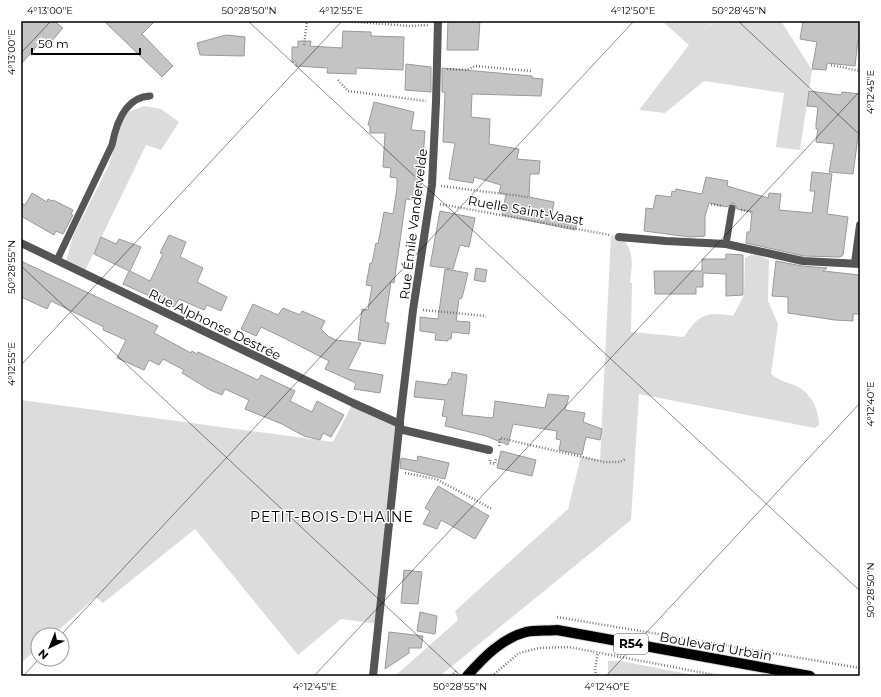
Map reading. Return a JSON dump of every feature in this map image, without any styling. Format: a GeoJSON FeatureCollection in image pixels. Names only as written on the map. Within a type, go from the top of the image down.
{"type":"FeatureCollection","features":[{"type":"Feature","properties":{"kind":"main road","name":"Boulevard Urbain"},"geometry":{"type":"LineString","coordinates":[[467,676],[484,657],[500,645],[515,637],[526,632],[557,630],[810,676]]}},
{"type":"Feature","properties":{"kind":"street","name":"Rue Émile Vandervelde"},"geometry":{"type":"LineString","coordinates":[[373,676],[399,426],[432,185],[438,22]]}},
{"type":"Feature","properties":{"kind":"street"},"geometry":{"type":"LineString","coordinates":[[619,237],[672,242],[726,244],[803,261],[858,264],[860,225]]}},
{"type":"Feature","properties":{"kind":"street","name":"Rue Alphonse Destrée"},"geometry":{"type":"LineString","coordinates":[[21,243],[399,426]]}},
{"type":"Feature","properties":{"kind":"street"},"geometry":{"type":"LineString","coordinates":[[399,426],[489,450]]}},
{"type":"Feature","properties":{"kind":"lane"},"geometry":{"type":"LineString","coordinates":[[57,260],[112,145],[116,126],[121,116],[135,100],[141,96],[150,96]]}},
{"type":"Feature","properties":{"kind":"lane"},"geometry":{"type":"LineString","coordinates":[[726,244],[732,208]]}},
{"type":"Feature","properties":{"kind":"path"},"geometry":{"type":"LineString","coordinates":[[304,45],[307,21]]}},
{"type":"Feature","properties":{"kind":"path"},"geometry":{"type":"LineString","coordinates":[[343,21],[410,26],[438,22]]}},
{"type":"Feature","properties":{"kind":"path"},"geometry":{"type":"LineString","coordinates":[[831,65],[860,70]]}},
{"type":"Feature","properties":{"kind":"path"},"geometry":{"type":"LineString","coordinates":[[437,69],[467,70],[475,66],[531,71]]}},
{"type":"Feature","properties":{"kind":"path"},"geometry":{"type":"LineString","coordinates":[[338,80],[348,91],[436,102]]}},
{"type":"Feature","properties":{"kind":"path"},"geometry":{"type":"LineString","coordinates":[[432,185],[528,197]]}},
{"type":"Feature","properties":{"kind":"path","name":"Ruelle Saint-Vaast"},"geometry":{"type":"LineString","coordinates":[[430,202],[619,237]]}},
{"type":"Feature","properties":{"kind":"path"},"geometry":{"type":"LineString","coordinates":[[414,310],[486,316]]}},
{"type":"Feature","properties":{"kind":"path"},"geometry":{"type":"LineString","coordinates":[[498,451],[500,438],[604,462],[624,461],[626,459]]}},
{"type":"Feature","properties":{"kind":"path"},"geometry":{"type":"LineString","coordinates":[[489,450],[490,463],[495,464],[496,458]]}},
{"type":"Feature","properties":{"kind":"path"},"geometry":{"type":"LineString","coordinates":[[394,471],[436,478],[492,509]]}},
{"type":"Feature","properties":{"kind":"path"},"geometry":{"type":"LineString","coordinates":[[492,676],[519,653],[539,648],[569,647],[720,676]]}},
{"type":"Feature","properties":{"kind":"shaded area"},"geometry":{"type":"Polygon","coordinates":[[[662,21],[714,21],[703,32],[715,21],[781,21],[812,70],[800,150],[776,147],[784,93],[704,81],[665,113],[639,110],[689,45],[662,21]]]}},
{"type":"Feature","properties":{"kind":"shaded area"},"geometry":{"type":"Polygon","coordinates":[[[144,106],[161,109],[179,122],[161,150],[146,145],[85,271],[66,261],[73,236],[109,165],[120,125],[128,112],[144,106]]]}},
{"type":"Feature","properties":{"kind":"shaded area"},"geometry":{"type":"Polygon","coordinates":[[[611,235],[622,237],[631,253],[631,332],[684,337],[694,324],[704,316],[716,314],[733,316],[744,295],[745,258],[754,255],[769,260],[768,301],[778,324],[771,374],[780,380],[796,386],[810,397],[818,413],[819,425],[815,428],[639,394],[631,520],[440,676],[395,676],[458,620],[455,611],[568,509],[581,456],[600,460],[611,235]]]}},
{"type":"Feature","properties":{"kind":"shaded area"},"geometry":{"type":"Polygon","coordinates":[[[21,400],[333,442],[353,403],[400,424],[378,624],[341,619],[298,655],[195,529],[103,603],[96,597],[62,627],[30,627],[30,655],[21,663],[21,400]]]}},
{"type":"Feature","properties":{"kind":"shaded area"},"geometry":{"type":"Polygon","coordinates":[[[608,661],[621,661],[698,676],[608,676],[608,661]]]}},
{"type":"Feature","properties":{"kind":"building"},"geometry":{"type":"Polygon","coordinates":[[[21,21],[54,21],[63,28],[49,44],[43,39],[21,64],[21,21]]]}},
{"type":"Feature","properties":{"kind":"building"},"geometry":{"type":"Polygon","coordinates":[[[104,21],[155,21],[142,34],[173,66],[162,77],[104,21]]]}},
{"type":"Feature","properties":{"kind":"building"},"geometry":{"type":"Polygon","coordinates":[[[448,21],[480,21],[478,50],[447,50],[448,21]]]}},
{"type":"Feature","properties":{"kind":"building"},"geometry":{"type":"Polygon","coordinates":[[[803,21],[860,21],[860,41],[858,40],[855,66],[827,63],[826,70],[812,69],[817,42],[800,39],[803,21]]]}},
{"type":"Feature","properties":{"kind":"building"},"geometry":{"type":"Polygon","coordinates":[[[343,31],[371,32],[371,36],[404,37],[403,70],[356,68],[356,74],[327,73],[328,68],[296,66],[296,62],[292,62],[292,47],[298,47],[298,41],[311,41],[310,46],[342,48],[343,31]]]}},
{"type":"Feature","properties":{"kind":"building"},"geometry":{"type":"Polygon","coordinates":[[[226,35],[245,37],[244,56],[200,55],[197,43],[226,35]]]}},
{"type":"Feature","properties":{"kind":"building"},"geometry":{"type":"Polygon","coordinates":[[[406,64],[431,67],[431,92],[405,90],[406,64]]]}},
{"type":"Feature","properties":{"kind":"building"},"geometry":{"type":"Polygon","coordinates":[[[442,68],[532,76],[532,78],[543,79],[541,96],[472,94],[471,117],[490,119],[489,144],[519,149],[517,159],[540,161],[539,174],[530,174],[529,197],[554,202],[552,214],[578,219],[575,230],[502,215],[506,194],[499,193],[501,185],[474,177],[473,183],[449,179],[455,143],[443,142],[445,92],[442,92],[442,68]]]}},
{"type":"Feature","properties":{"kind":"building"},"geometry":{"type":"Polygon","coordinates":[[[809,91],[841,95],[842,92],[860,94],[860,122],[853,174],[829,172],[834,144],[816,142],[818,129],[816,129],[816,124],[818,107],[807,106],[809,91]]]}},
{"type":"Feature","properties":{"kind":"building"},"geometry":{"type":"Polygon","coordinates":[[[374,102],[414,112],[411,130],[425,131],[420,200],[406,199],[394,283],[391,282],[385,322],[389,323],[385,344],[358,340],[362,309],[368,310],[372,286],[366,285],[370,263],[372,263],[376,243],[378,244],[384,212],[393,214],[397,188],[397,178],[390,177],[391,168],[383,167],[385,133],[370,133],[370,125],[368,125],[374,102]]]}},
{"type":"Feature","properties":{"kind":"building"},"geometry":{"type":"Polygon","coordinates":[[[812,172],[832,174],[827,214],[848,217],[843,255],[840,257],[804,256],[746,243],[747,232],[750,232],[752,212],[737,209],[735,204],[732,203],[727,207],[709,203],[705,216],[705,236],[690,237],[644,231],[646,208],[653,209],[656,195],[671,197],[672,191],[675,192],[676,189],[702,194],[706,177],[728,181],[727,186],[768,198],[769,193],[781,194],[779,210],[812,213],[815,191],[810,191],[812,172]]]}},
{"type":"Feature","properties":{"kind":"building"},"geometry":{"type":"Polygon","coordinates":[[[32,193],[47,202],[48,199],[53,200],[73,210],[71,214],[73,215],[63,234],[56,231],[54,235],[21,216],[21,203],[25,205],[32,193]]]}},
{"type":"Feature","properties":{"kind":"building"},"geometry":{"type":"Polygon","coordinates":[[[440,211],[475,218],[469,247],[460,245],[453,269],[430,266],[440,211]]]}},
{"type":"Feature","properties":{"kind":"building"},"geometry":{"type":"Polygon","coordinates":[[[169,235],[186,242],[180,257],[203,268],[197,282],[227,297],[221,311],[207,305],[204,310],[179,299],[174,307],[123,284],[129,271],[94,254],[101,237],[116,244],[119,239],[141,247],[130,271],[150,281],[163,254],[160,253],[169,235]]]}},
{"type":"Feature","properties":{"kind":"building"},"geometry":{"type":"Polygon","coordinates":[[[726,254],[743,255],[743,295],[726,296],[726,274],[703,273],[703,287],[696,287],[696,294],[655,294],[654,271],[702,271],[702,259],[726,259],[726,254]]]}},
{"type":"Feature","properties":{"kind":"building"},"geometry":{"type":"Polygon","coordinates":[[[21,261],[158,326],[154,333],[191,353],[192,351],[197,354],[198,352],[258,380],[261,375],[295,391],[290,401],[312,412],[317,401],[344,415],[331,437],[323,433],[320,440],[304,436],[282,424],[245,409],[249,400],[225,389],[222,395],[210,390],[182,373],[184,370],[163,359],[159,365],[149,360],[144,370],[117,358],[126,340],[103,330],[104,327],[51,301],[47,309],[21,297],[21,261]]]}},
{"type":"Feature","properties":{"kind":"building"},"geometry":{"type":"Polygon","coordinates":[[[776,261],[802,266],[827,268],[823,271],[860,275],[860,314],[853,314],[853,321],[835,320],[788,313],[788,297],[772,296],[776,261]]]}},
{"type":"Feature","properties":{"kind":"building"},"geometry":{"type":"Polygon","coordinates":[[[476,268],[487,270],[485,282],[474,280],[476,268]]]}},
{"type":"Feature","properties":{"kind":"building"},"geometry":{"type":"Polygon","coordinates":[[[445,269],[468,273],[462,298],[459,299],[456,321],[470,322],[469,334],[452,332],[451,339],[448,339],[448,341],[435,340],[436,333],[420,331],[420,317],[438,319],[445,269]]]}},
{"type":"Feature","properties":{"kind":"building"},"geometry":{"type":"Polygon","coordinates":[[[253,304],[278,315],[283,308],[300,315],[302,311],[325,321],[321,329],[328,336],[336,340],[361,343],[348,369],[383,375],[380,393],[354,389],[356,383],[325,369],[329,361],[261,327],[256,336],[241,329],[253,304]]]}},
{"type":"Feature","properties":{"kind":"building"},"geometry":{"type":"Polygon","coordinates":[[[452,372],[467,375],[462,415],[493,418],[495,401],[545,408],[548,394],[569,396],[565,410],[585,413],[583,422],[602,429],[600,440],[586,437],[582,455],[559,450],[561,440],[556,439],[557,431],[513,424],[508,445],[486,436],[445,426],[447,417],[442,416],[445,400],[414,397],[416,381],[447,385],[449,379],[451,379],[452,372]]]}},
{"type":"Feature","properties":{"kind":"building"},"geometry":{"type":"Polygon","coordinates":[[[501,451],[536,460],[532,476],[497,468],[501,451]]]}},
{"type":"Feature","properties":{"kind":"building"},"geometry":{"type":"Polygon","coordinates":[[[418,456],[449,463],[445,479],[400,468],[401,458],[417,461],[418,456]]]}},
{"type":"Feature","properties":{"kind":"building"},"geometry":{"type":"Polygon","coordinates":[[[438,486],[489,516],[475,539],[441,520],[437,529],[423,524],[430,511],[425,508],[438,486]]]}},
{"type":"Feature","properties":{"kind":"building"},"geometry":{"type":"Polygon","coordinates":[[[404,570],[422,572],[418,604],[401,603],[404,570]]]}},
{"type":"Feature","properties":{"kind":"building"},"geometry":{"type":"Polygon","coordinates":[[[420,612],[437,616],[435,634],[417,631],[420,612]]]}},
{"type":"Feature","properties":{"kind":"building"},"geometry":{"type":"Polygon","coordinates":[[[389,632],[423,636],[421,648],[409,648],[409,653],[385,669],[389,632]]]}},
{"type":"Feature","properties":{"kind":"district","name":"PETIT-BOIS-D'HAINE"},"geometry":{"type":"Point","coordinates":[332,517]}}]}
